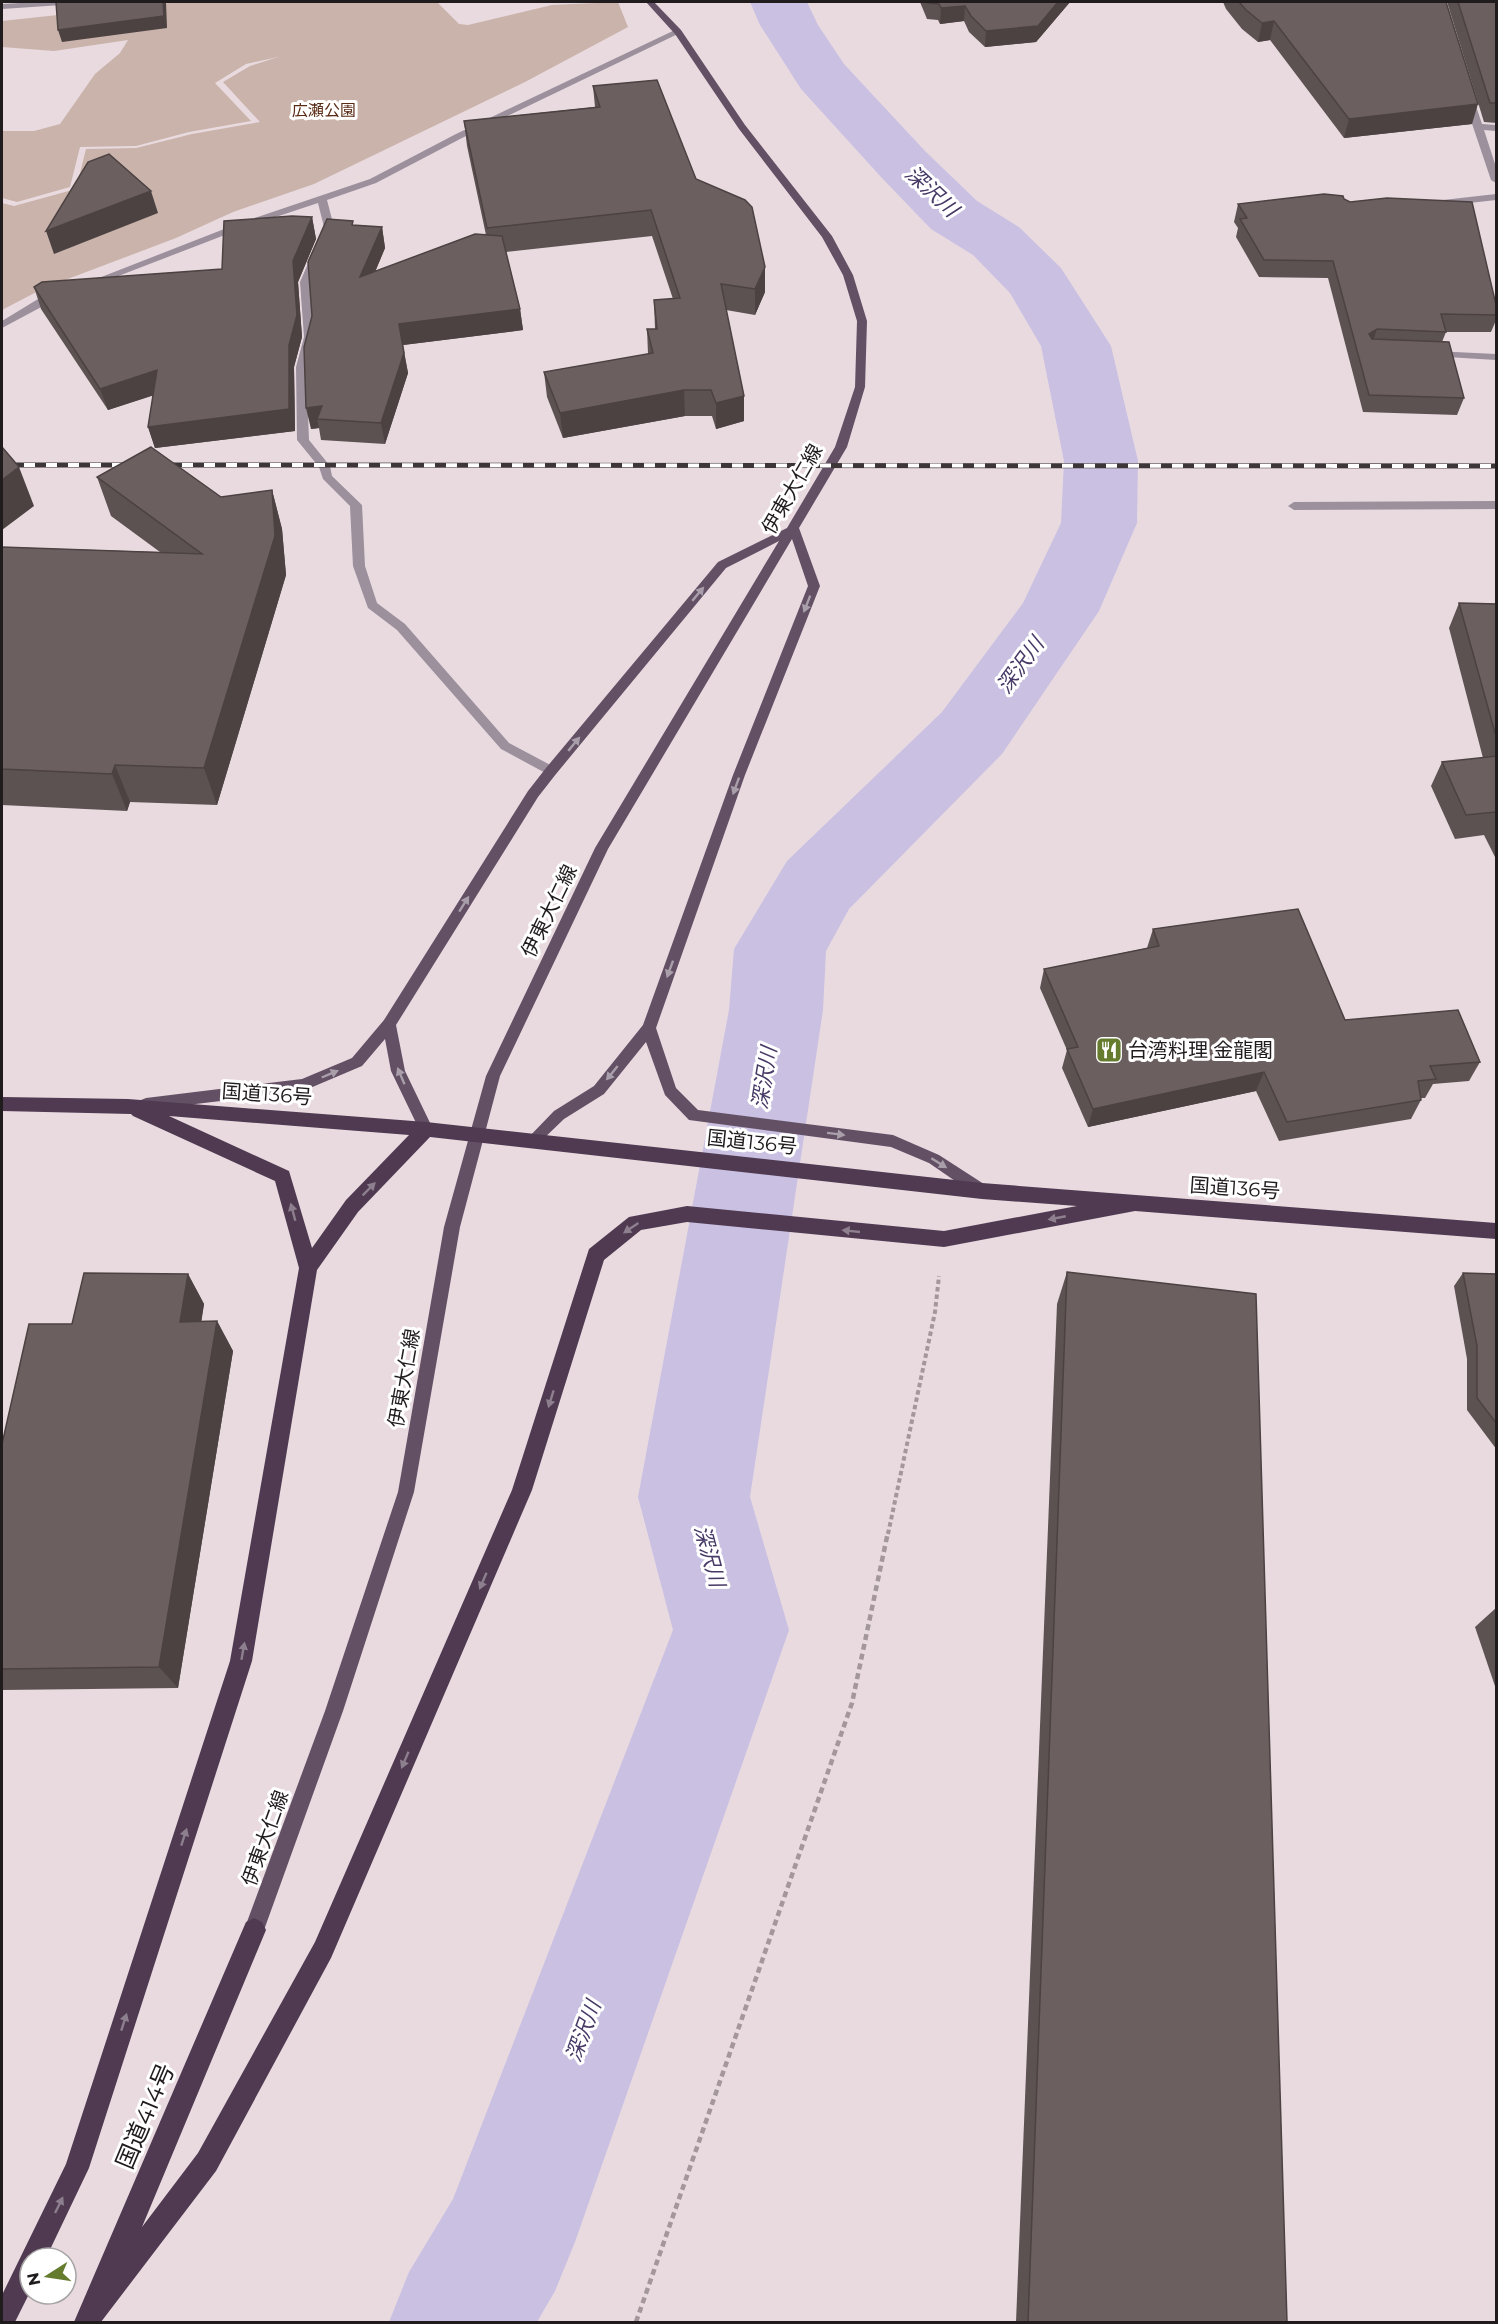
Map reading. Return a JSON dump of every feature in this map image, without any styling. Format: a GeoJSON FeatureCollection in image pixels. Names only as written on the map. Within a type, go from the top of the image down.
{"type":"FeatureCollection","features":[{"type":"Feature","properties":{"kind":"highway","name":"国道136号"},"geometry":{"type":"LineString","coordinates":[[2,1104],[128,1106],[426,1129],[982,1191],[1497,1231]]}},
{"type":"Feature","properties":{"kind":"highway"},"geometry":{"type":"LineString","coordinates":[[39,2246],[77,2168],[241,1661],[308,1268],[283,1176],[128,1106]]}},
{"type":"Feature","properties":{"kind":"highway"},"geometry":{"type":"LineString","coordinates":[[308,1268],[352,1206],[426,1129]]}},
{"type":"Feature","properties":{"kind":"highway"},"geometry":{"type":"LineString","coordinates":[[91,2315],[207,2162],[323,1950],[522,1490],[596,1256],[636,1223],[687,1214],[944,1239],[1135,1203]]}},
{"type":"Feature","properties":{"kind":"highway","name":"国道414号"},"geometry":{"type":"LineString","coordinates":[[91,2315],[254,1930]]}},
{"type":"Feature","properties":{"kind":"highway"},"geometry":{"type":"LineString","coordinates":[[2,2322],[18,2289]]}},
{"type":"Feature","properties":{"kind":"main road","name":"伊東大仁線"},"geometry":{"type":"LineString","coordinates":[[254,1930],[334,1711],[406,1492],[452,1227],[493,1076],[602,848],[841,447],[860,387],[862,321],[848,275],[826,236],[742,127],[678,32],[650,2]]}},
{"type":"Feature","properties":{"kind":"main road"},"geometry":{"type":"LineString","coordinates":[[128,1106],[303,1085],[357,1062],[389,1024],[533,794],[551,771],[722,565],[794,529],[814,586],[739,775],[649,1028],[599,1090],[559,1115],[533,1140]]}},
{"type":"Feature","properties":{"kind":"main road"},"geometry":{"type":"LineString","coordinates":[[389,1024],[398,1071],[426,1129]]}},
{"type":"Feature","properties":{"kind":"main road"},"geometry":{"type":"LineString","coordinates":[[649,1028],[670,1090],[694,1116],[893,1141],[934,1159],[982,1191]]}},
{"type":"Feature","properties":{"kind":"street"},"geometry":{"type":"LineString","coordinates":[[2,7],[62,2]]}},
{"type":"Feature","properties":{"kind":"street"},"geometry":{"type":"LineString","coordinates":[[2,325],[46,298],[161,258],[240,226],[373,182],[459,136],[678,32]]}},
{"type":"Feature","properties":{"kind":"street"},"geometry":{"type":"LineString","coordinates":[[1464,83],[1497,180]]}},
{"type":"Feature","properties":{"kind":"street"},"geometry":{"type":"LineString","coordinates":[[1478,127],[1497,128]]}},
{"type":"Feature","properties":{"kind":"street"},"geometry":{"type":"LineString","coordinates":[[1426,205],[1497,197]]}},
{"type":"Feature","properties":{"kind":"street"},"geometry":{"type":"LineString","coordinates":[[322,199],[329,227],[305,282],[309,337],[301,367],[303,440],[324,465],[327,477],[356,505],[358,566],[372,605],[401,627],[505,747],[551,771]]}},
{"type":"Feature","properties":{"kind":"street"},"geometry":{"type":"LineString","coordinates":[[1428,354],[1497,357]]}},
{"type":"Feature","properties":{"kind":"street"},"geometry":{"type":"LineString","coordinates":[[1294,506],[1497,505]]}},
{"type":"Feature","properties":{"kind":"path"},"geometry":{"type":"LineString","coordinates":[[636,2322],[852,1703],[935,1312],[944,1239]]}},
{"type":"Feature","properties":{"kind":"green space","name":"広瀬公園"},"geometry":{"type":"Polygon","coordinates":[[[179,2],[437,2],[459,24],[468,25],[552,5],[618,2],[628,27],[525,82],[314,184],[233,212],[176,238],[44,288],[2,310],[2,203],[14,206],[76,189],[86,149],[136,148],[192,134],[260,122],[223,82],[250,66],[278,57],[246,64],[215,83],[251,121],[189,132],[136,146],[80,147],[70,187],[17,202],[2,198],[2,131],[34,131],[60,124],[95,74],[120,53],[128,40],[54,51],[2,47],[2,21],[179,2]]]}},
{"type":"Feature","properties":{"kind":"building"},"geometry":{"type":"Polygon","coordinates":[[[56,2],[163,2],[164,16],[58,30],[56,2]]]}},
{"type":"Feature","properties":{"kind":"building"},"geometry":{"type":"Polygon","coordinates":[[[927,2],[1058,2],[1038,26],[986,31],[971,16],[965,6],[941,8],[939,4],[927,2]]]}},
{"type":"Feature","properties":{"kind":"building"},"geometry":{"type":"Polygon","coordinates":[[[1239,2],[1446,2],[1478,104],[1349,119],[1274,21],[1262,23],[1239,2]]]}},
{"type":"Feature","properties":{"kind":"building"},"geometry":{"type":"Polygon","coordinates":[[[1458,2],[1497,2],[1497,103],[1490,103],[1458,2]]]}},
{"type":"Feature","properties":{"kind":"building"},"geometry":{"type":"Polygon","coordinates":[[[657,80],[696,179],[745,200],[752,207],[765,267],[755,289],[721,284],[744,396],[716,403],[711,390],[684,390],[560,413],[544,372],[653,353],[647,329],[657,329],[654,300],[680,298],[651,210],[487,228],[464,121],[600,107],[593,86],[657,80]]]}},
{"type":"Feature","properties":{"kind":"building"},"geometry":{"type":"Polygon","coordinates":[[[109,154],[151,191],[46,231],[88,162],[109,154]]]}},
{"type":"Feature","properties":{"kind":"building"},"geometry":{"type":"Polygon","coordinates":[[[1324,194],[1343,196],[1350,202],[1387,198],[1472,202],[1497,315],[1441,314],[1446,332],[1377,329],[1369,334],[1372,339],[1449,342],[1464,398],[1369,395],[1333,261],[1264,260],[1240,219],[1247,218],[1238,204],[1324,194]]]}},
{"type":"Feature","properties":{"kind":"building"},"geometry":{"type":"Polygon","coordinates":[[[292,216],[312,217],[293,261],[297,315],[289,345],[289,409],[148,427],[157,370],[100,389],[34,287],[42,282],[222,269],[224,221],[292,216]]]}},
{"type":"Feature","properties":{"kind":"building"},"geometry":{"type":"Polygon","coordinates":[[[327,219],[353,221],[352,225],[382,227],[360,277],[475,234],[502,236],[520,309],[399,324],[404,353],[381,423],[317,419],[322,406],[306,408],[304,347],[312,316],[308,262],[327,219]]]}},
{"type":"Feature","properties":{"kind":"building"},"geometry":{"type":"Polygon","coordinates":[[[2,447],[19,467],[2,480],[2,447]]]}},
{"type":"Feature","properties":{"kind":"building"},"geometry":{"type":"Polygon","coordinates":[[[151,447],[221,497],[272,490],[275,536],[204,768],[115,765],[112,774],[2,769],[2,547],[202,554],[97,477],[151,447]]]}},
{"type":"Feature","properties":{"kind":"building"},"geometry":{"type":"Polygon","coordinates":[[[1459,603],[1497,604],[1497,740],[1459,603]]]}},
{"type":"Feature","properties":{"kind":"building"},"geometry":{"type":"Polygon","coordinates":[[[1497,756],[1497,812],[1466,815],[1442,762],[1497,756]]]}},
{"type":"Feature","properties":{"kind":"building"},"geometry":{"type":"Polygon","coordinates":[[[1298,909],[1345,1020],[1458,1010],[1480,1062],[1430,1066],[1436,1079],[1418,1081],[1421,1100],[1287,1122],[1264,1072],[1093,1109],[1067,1049],[1078,1047],[1044,969],[1159,946],[1153,929],[1298,909]]]}},
{"type":"Feature","properties":{"kind":"building"},"geometry":{"type":"Polygon","coordinates":[[[1067,1272],[1256,1294],[1287,2322],[1028,2322],[1067,1272]]]}},
{"type":"Feature","properties":{"kind":"building"},"geometry":{"type":"Polygon","coordinates":[[[84,1273],[188,1274],[180,1322],[217,1321],[159,1667],[2,1669],[2,1444],[29,1324],[72,1324],[84,1273]]]}},
{"type":"Feature","properties":{"kind":"building"},"geometry":{"type":"Polygon","coordinates":[[[1463,1273],[1497,1274],[1497,1424],[1477,1398],[1477,1346],[1463,1273]]]}},
{"type":"Feature","properties":{"kind":"waterway","name":"深沢川"},"geometry":{"type":"LineString","coordinates":[[459,2322],[506,2242],[731,1630],[694,1497],[776,1010],[780,949],[818,885],[972,733],[1059,611],[1099,523],[1101,461],[1076,346],[1037,282],[996,241],[954,215],[903,164],[822,76],[789,25],[779,2]]}},
{"type":"Feature","properties":{"kind":"railway"},"geometry":{"type":"LineString","coordinates":[[2,465],[133,465]]}},
{"type":"Feature","properties":{"kind":"railway"},"geometry":{"type":"LineString","coordinates":[[160,465],[1496,466]]}},
{"type":"Feature","properties":{"kind":"place","name":"台湾料理 金龍閣"},"geometry":{"type":"Point","coordinates":[1109,1050]}}]}
